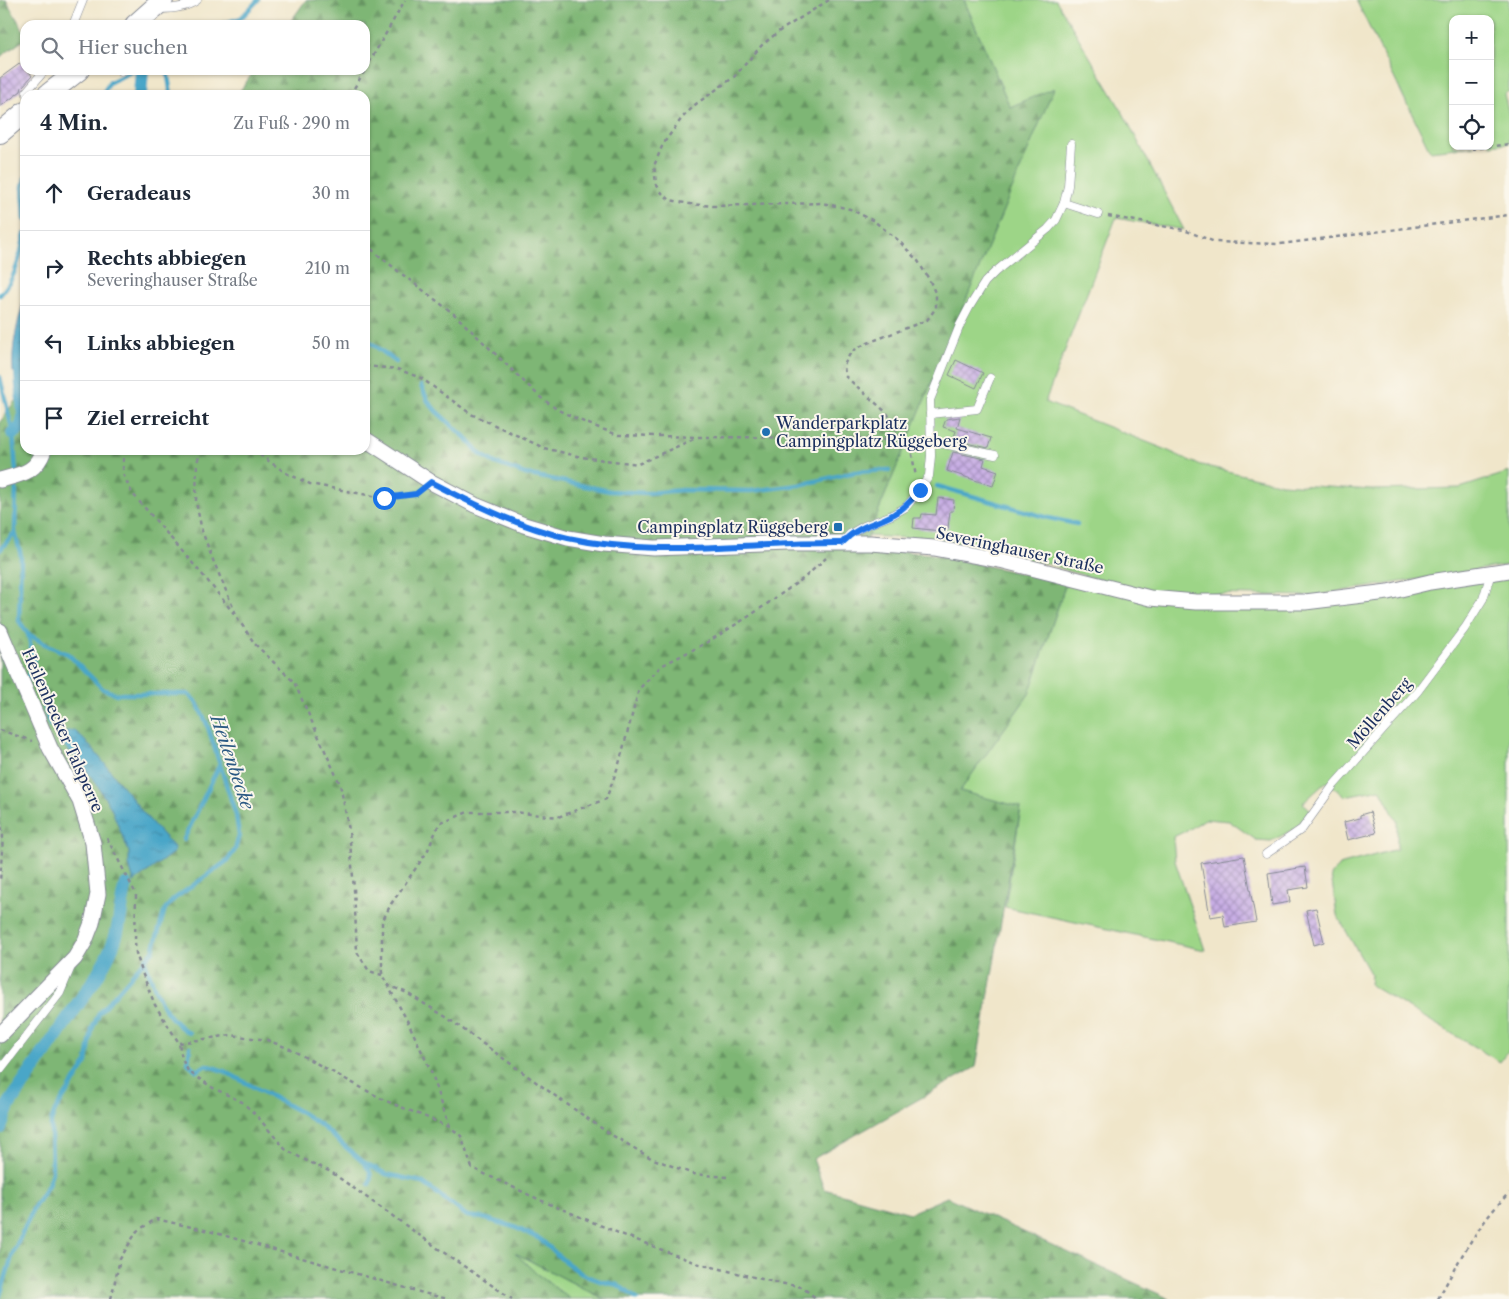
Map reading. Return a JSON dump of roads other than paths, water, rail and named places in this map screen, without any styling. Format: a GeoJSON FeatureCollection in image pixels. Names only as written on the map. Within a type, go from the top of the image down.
{"type":"FeatureCollection","features":[{"type":"Feature","properties":{"kind":"main road"},"geometry":{"type":"LineString","coordinates":[[142,20],[155,11]]}},
{"type":"Feature","properties":{"kind":"main road"},"geometry":{"type":"LineString","coordinates":[[53,90],[72,75]]}},
{"type":"Feature","properties":{"kind":"main road"},"geometry":{"type":"LineString","coordinates":[[0,132],[20,111]]}},
{"type":"Feature","properties":{"kind":"street","name":"Severinghauser Straße"},"geometry":{"type":"LineString","coordinates":[[370,442],[431,482],[475,505],[524,525],[568,538],[604,544],[654,548],[870,543],[934,548],[1004,561],[1150,598],[1196,602],[1305,602],[1388,592],[1430,582],[1509,570]]}},
{"type":"Feature","properties":{"kind":"street"},"geometry":{"type":"LineString","coordinates":[[0,480],[26,472],[36,465],[41,455]]}},
{"type":"Feature","properties":{"kind":"street","name":"Heilenbecker Talsperre"},"geometry":{"type":"LineString","coordinates":[[0,631],[50,748],[80,802],[93,843],[98,894],[92,923],[85,941],[75,958],[0,1035]]}},
{"type":"Feature","properties":{"kind":"lane"},"geometry":{"type":"LineString","coordinates":[[75,20],[83,0]]}},
{"type":"Feature","properties":{"kind":"lane"},"geometry":{"type":"LineString","coordinates":[[155,11],[190,5],[197,0]]}},
{"type":"Feature","properties":{"kind":"lane"},"geometry":{"type":"LineString","coordinates":[[28,90],[41,75]]}},
{"type":"Feature","properties":{"kind":"lane"},"geometry":{"type":"LineString","coordinates":[[842,543],[850,534],[864,526],[892,515],[906,507],[920,490],[930,472],[930,400],[966,313],[980,290],[995,272],[1048,229],[1056,220],[1064,203],[1068,186],[1071,144]]}},
{"type":"Feature","properties":{"kind":"lane"},"geometry":{"type":"LineString","coordinates":[[1064,203],[1098,214]]}},
{"type":"Feature","properties":{"kind":"lane"},"geometry":{"type":"LineString","coordinates":[[930,414],[977,409],[990,378]]}},
{"type":"Feature","properties":{"kind":"lane"},"geometry":{"type":"LineString","coordinates":[[930,441],[995,455]]}},
{"type":"Feature","properties":{"kind":"lane","name":"Möllenberg"},"geometry":{"type":"LineString","coordinates":[[1266,854],[1302,829],[1333,786],[1417,692],[1465,628],[1483,599],[1491,573]]}},
{"type":"Feature","properties":{"kind":"lane","name":"Heilenbecker Talsperre"},"geometry":{"type":"LineString","coordinates":[[0,1070],[60,993],[75,958]]}},
{"type":"Feature","properties":{"kind":"water"},"geometry":{"type":"Polygon","coordinates":[[[20,316],[20,372],[13,372],[14,343],[20,316]]]}},
{"type":"Feature","properties":{"kind":"water"},"geometry":{"type":"Polygon","coordinates":[[[74,730],[97,754],[146,817],[174,847],[174,852],[134,882],[129,865],[129,852],[111,808],[96,783],[79,761],[59,741],[59,737],[67,731],[74,730]]]}},
{"type":"Feature","properties":{"kind":"waterway","name":"Heilenbecke"},"geometry":{"type":"LineString","coordinates":[[235,20],[241,18],[258,0]]}},
{"type":"Feature","properties":{"kind":"waterway","name":"Heilenbecke"},"geometry":{"type":"LineString","coordinates":[[105,90],[110,82],[125,75]]}},
{"type":"Feature","properties":{"kind":"waterway"},"geometry":{"type":"LineString","coordinates":[[140,90],[142,75]]}},
{"type":"Feature","properties":{"kind":"waterway"},"geometry":{"type":"LineString","coordinates":[[168,75],[170,90]]}},
{"type":"Feature","properties":{"kind":"waterway","name":"Heilenbecke"},"geometry":{"type":"LineString","coordinates":[[0,295],[14,274],[20,255]]}},
{"type":"Feature","properties":{"kind":"waterway"},"geometry":{"type":"LineString","coordinates":[[370,342],[396,362]]}},
{"type":"Feature","properties":{"kind":"waterway","name":"Heilenbecke"},"geometry":{"type":"LineString","coordinates":[[0,377],[13,433],[16,472]]}},
{"type":"Feature","properties":{"kind":"waterway"},"geometry":{"type":"LineString","coordinates":[[421,386],[428,401],[436,411],[467,439],[480,454],[495,463],[525,474],[610,491],[647,493],[683,490],[751,491],[799,485],[855,472],[889,470]]}},
{"type":"Feature","properties":{"kind":"waterway"},"geometry":{"type":"LineString","coordinates":[[13,433],[20,428]]}},
{"type":"Feature","properties":{"kind":"waterway","name":"Heilenbecke"},"geometry":{"type":"LineString","coordinates":[[0,1296],[13,1253],[34,1207],[48,1185],[52,1172],[51,1122],[55,1111],[87,1062],[92,1029],[99,1013],[153,951],[165,909],[174,899],[227,861],[235,850],[239,835],[236,815],[207,724],[197,703],[188,694],[116,694],[103,689],[68,654],[28,634],[19,621],[21,556],[15,532],[16,480]]}},
{"type":"Feature","properties":{"kind":"waterway"},"geometry":{"type":"LineString","coordinates":[[937,486],[1049,518],[1077,524]]}},
{"type":"Feature","properties":{"kind":"waterway"},"geometry":{"type":"LineString","coordinates":[[0,550],[15,532]]}},
{"type":"Feature","properties":{"kind":"waterway"},"geometry":{"type":"LineString","coordinates":[[28,634],[34,660],[28,676],[43,689],[45,708],[50,725]]}},
{"type":"Feature","properties":{"kind":"waterway"},"geometry":{"type":"LineString","coordinates":[[184,839],[219,766]]}},
{"type":"Feature","properties":{"kind":"waterway"},"geometry":{"type":"LineString","coordinates":[[0,1128],[8,1106],[108,957],[117,932],[126,885]]}},
{"type":"Feature","properties":{"kind":"waterway"},"geometry":{"type":"LineString","coordinates":[[145,961],[156,992],[166,1011],[180,1027],[189,1033]]}},
{"type":"Feature","properties":{"kind":"waterway"},"geometry":{"type":"LineString","coordinates":[[190,1047],[188,1063],[197,1071],[206,1065],[224,1071],[319,1124],[363,1162],[386,1174],[422,1182],[467,1216],[483,1218],[514,1227],[540,1239],[564,1261],[582,1274],[618,1285],[637,1299]]}},
{"type":"Feature","properties":{"kind":"waterway"},"geometry":{"type":"LineString","coordinates":[[364,1163],[370,1173],[369,1184]]}},
{"type":"Feature","properties":{"kind":"place","name":"Wanderparkplatz Campingplatz Rüggeberg"},"geometry":{"type":"Point","coordinates":[766,432]}},
{"type":"Feature","properties":{"kind":"place","name":"Campingplatz Rüggeberg"},"geometry":{"type":"Point","coordinates":[838,527]}}]}
